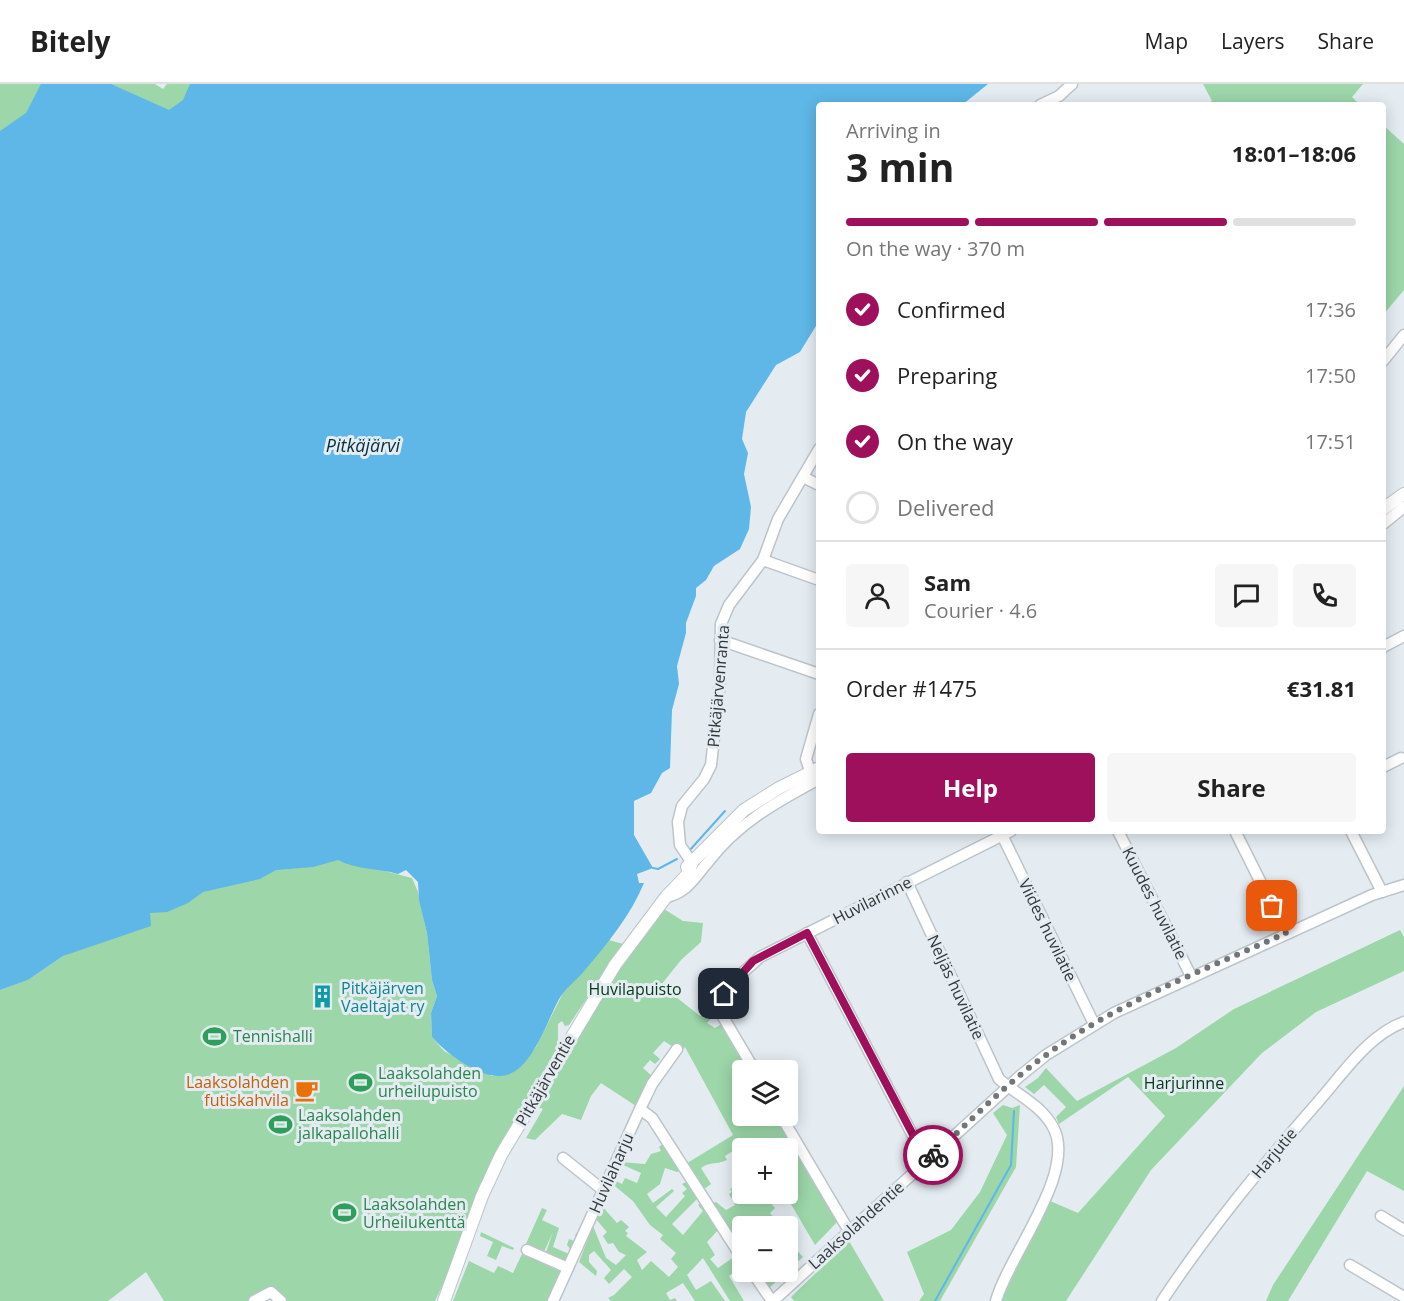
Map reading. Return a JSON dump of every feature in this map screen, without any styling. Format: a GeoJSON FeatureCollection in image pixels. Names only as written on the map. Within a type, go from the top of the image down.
{"type":"FeatureCollection","features":[{"type":"Feature","properties":{"kind":"main road"},"geometry":{"type":"LineString","coordinates":[[1386,507],[1404,494]]}},
{"type":"Feature","properties":{"kind":"main road","name":"Pitkäjärventie"},"geometry":{"type":"LineString","coordinates":[[444,1301],[482,1196],[501,1155],[615,964],[677,885],[681,875],[727,824],[749,806],[816,772]]}},
{"type":"Feature","properties":{"kind":"main road","name":"Pitkäjärventie"},"geometry":{"type":"LineString","coordinates":[[439,1301],[453,1279]]}},
{"type":"Feature","properties":{"kind":"street"},"geometry":{"type":"LineString","coordinates":[[1049,102],[1072,84]]}},
{"type":"Feature","properties":{"kind":"street"},"geometry":{"type":"LineString","coordinates":[[1386,357],[1404,334]]}},
{"type":"Feature","properties":{"kind":"street","name":"Pitkäjärvenranta"},"geometry":{"type":"LineString","coordinates":[[692,863],[680,844],[678,822],[682,806],[704,779],[711,765],[720,682],[721,624],[729,605],[763,560],[778,519],[816,454]]}},
{"type":"Feature","properties":{"kind":"street"},"geometry":{"type":"LineString","coordinates":[[803,477],[816,484]]}},
{"type":"Feature","properties":{"kind":"street"},"geometry":{"type":"LineString","coordinates":[[1386,522],[1404,507]]}},
{"type":"Feature","properties":{"kind":"street"},"geometry":{"type":"LineString","coordinates":[[763,560],[816,579]]}},
{"type":"Feature","properties":{"kind":"street"},"geometry":{"type":"LineString","coordinates":[[1386,645],[1404,636]]}},
{"type":"Feature","properties":{"kind":"street"},"geometry":{"type":"LineString","coordinates":[[720,640],[816,673]]}},
{"type":"Feature","properties":{"kind":"street"},"geometry":{"type":"LineString","coordinates":[[816,724],[806,759],[816,770]]}},
{"type":"Feature","properties":{"kind":"street"},"geometry":{"type":"LineString","coordinates":[[1386,766],[1401,758]]}},
{"type":"Feature","properties":{"kind":"street","name":"Pitkäjärventie"},"geometry":{"type":"LineString","coordinates":[[666,897],[683,892],[729,838],[749,820],[816,772]]}},
{"type":"Feature","properties":{"kind":"street","name":"Huvilarinne"},"geometry":{"type":"LineString","coordinates":[[747,1060],[713,1007],[753,961],[1004,834]]}},
{"type":"Feature","properties":{"kind":"street","name":"Viides huvilatie"},"geometry":{"type":"LineString","coordinates":[[1006,834],[1094,1024]]}},
{"type":"Feature","properties":{"kind":"street","name":"Kuudes huvilatie"},"geometry":{"type":"LineString","coordinates":[[1120,834],[1191,976]]}},
{"type":"Feature","properties":{"kind":"street"},"geometry":{"type":"LineString","coordinates":[[1236,834],[1261,883]]}},
{"type":"Feature","properties":{"kind":"street"},"geometry":{"type":"LineString","coordinates":[[1353,834],[1382,892]]}},
{"type":"Feature","properties":{"kind":"street","name":"Neljäs huvilatie"},"geometry":{"type":"LineString","coordinates":[[907,882],[999,1079],[1029,1101],[1053,1126],[1059,1155],[1045,1198],[996,1301]]}},
{"type":"Feature","properties":{"kind":"street","name":"Laaksolahdentie"},"geometry":{"type":"LineString","coordinates":[[772,1301],[1046,1055],[1094,1024],[1191,976],[1286,933],[1382,892],[1404,885]]}},
{"type":"Feature","properties":{"kind":"street"},"geometry":{"type":"LineString","coordinates":[[1272,906],[1286,933]]}},
{"type":"Feature","properties":{"kind":"street"},"geometry":{"type":"LineString","coordinates":[[807,933],[912,1134],[928,1159]]}},
{"type":"Feature","properties":{"kind":"street","name":"Harjutie"},"geometry":{"type":"LineString","coordinates":[[1162,1301],[1234,1200],[1289,1135],[1374,1041],[1404,1022]]}},
{"type":"Feature","properties":{"kind":"street","name":"Huvilaharju"},"geometry":{"type":"LineString","coordinates":[[553,1301],[652,1084],[677,1049]]}},
{"type":"Feature","properties":{"kind":"street"},"geometry":{"type":"LineString","coordinates":[[640,1109],[652,1118],[732,1242]]}},
{"type":"Feature","properties":{"kind":"street"},"geometry":{"type":"LineString","coordinates":[[787,1126],[849,1231]]}},
{"type":"Feature","properties":{"kind":"street"},"geometry":{"type":"LineString","coordinates":[[563,1158],[603,1190]]}},
{"type":"Feature","properties":{"kind":"street"},"geometry":{"type":"LineString","coordinates":[[1381,1216],[1404,1230]]}},
{"type":"Feature","properties":{"kind":"street"},"geometry":{"type":"LineString","coordinates":[[527,1250],[568,1268]]}},
{"type":"Feature","properties":{"kind":"street"},"geometry":{"type":"LineString","coordinates":[[1350,1264],[1404,1297]]}},
{"type":"Feature","properties":{"kind":"street"},"geometry":{"type":"LineString","coordinates":[[759,1282],[772,1301]]}},
{"type":"Feature","properties":{"kind":"street"},"geometry":{"type":"LineString","coordinates":[[254,1301],[271,1292],[281,1301]]}},
{"type":"Feature","properties":{"kind":"green space"},"geometry":{"type":"Polygon","coordinates":[[[0,84],[155,84],[163,89],[167,84],[220,84],[213,106],[0,154],[0,84]]]}},
{"type":"Feature","properties":{"kind":"green space"},"geometry":{"type":"Polygon","coordinates":[[[1203,84],[1363,84],[1352,97],[1357,102],[1210,102],[1212,101],[1203,84]]]}},
{"type":"Feature","properties":{"kind":"green space"},"geometry":{"type":"Polygon","coordinates":[[[1386,128],[1404,144],[1404,290],[1386,311],[1386,128]]]}},
{"type":"Feature","properties":{"kind":"green space","name":"Laaksolahden urheilupuisto"},"geometry":{"type":"Polygon","coordinates":[[[267,841],[412,878],[418,892],[427,933],[432,980],[437,996],[431,1013],[432,1037],[444,1051],[492,1076],[512,1073],[536,1047],[563,993],[609,940],[623,944],[569,1025],[565,1026],[562,1021],[558,1024],[558,1047],[435,1301],[281,1301],[277,1297],[254,1301],[164,1301],[146,1272],[108,1301],[0,1301],[0,990],[28,980],[63,956],[267,841]]]}},
{"type":"Feature","properties":{"kind":"green space","name":"Huvilapuisto"},"geometry":{"type":"Polygon","coordinates":[[[664,909],[683,921],[703,923],[701,942],[681,960],[661,985],[700,1016],[708,1008],[715,1014],[707,1023],[715,1028],[726,1021],[749,1060],[732,1060],[732,1126],[786,1126],[792,1138],[732,1138],[732,1152],[725,1156],[727,1160],[701,1168],[711,1184],[700,1192],[684,1165],[733,1135],[685,1047],[681,1052],[664,1041],[653,1053],[660,1059],[655,1064],[650,1060],[643,1068],[653,1077],[636,1106],[601,1083],[591,1096],[581,1120],[562,1114],[535,1140],[526,1138],[543,1109],[538,1107],[612,978],[664,909]]]}},
{"type":"Feature","properties":{"kind":"green space","name":"Harjurinne"},"geometry":{"type":"Polygon","coordinates":[[[1400,930],[1404,937],[1404,971],[1316,1012],[1262,1053],[1151,1170],[1066,1301],[1001,1301],[1050,1201],[1078,1213],[1165,1116],[1128,1077],[1059,1124],[1056,1117],[1066,1107],[1044,1085],[1034,1094],[1025,1087],[1038,1078],[1046,1068],[1077,1101],[1176,1048],[1234,1009],[1400,930]]]}},
{"type":"Feature","properties":{"kind":"green space"},"geometry":{"type":"Polygon","coordinates":[[[1404,1086],[1404,1191],[1367,1171],[1288,1301],[1266,1301],[1273,1285],[1404,1086]]]}},
{"type":"Feature","properties":{"kind":"green space"},"geometry":{"type":"Polygon","coordinates":[[[1003,1105],[1012,1108],[1020,1105],[1016,1167],[940,1301],[919,1301],[924,1294],[907,1252],[951,1230],[980,1192],[1007,1135],[993,1113],[1003,1105]]]}},
{"type":"Feature","properties":{"kind":"green space"},"geometry":{"type":"Polygon","coordinates":[[[664,1143],[681,1170],[677,1172],[665,1168],[660,1184],[647,1194],[653,1203],[672,1189],[674,1191],[656,1207],[666,1217],[685,1196],[682,1193],[687,1189],[682,1184],[688,1181],[698,1198],[672,1224],[683,1235],[703,1211],[698,1205],[701,1203],[719,1229],[707,1242],[715,1255],[710,1259],[718,1268],[732,1258],[732,1274],[729,1276],[744,1301],[730,1301],[703,1258],[687,1275],[696,1290],[711,1281],[725,1301],[695,1301],[683,1283],[666,1293],[670,1300],[675,1298],[677,1301],[611,1301],[608,1298],[632,1277],[624,1269],[609,1284],[604,1278],[611,1270],[594,1251],[589,1255],[589,1262],[597,1271],[596,1276],[579,1262],[593,1226],[606,1258],[616,1265],[626,1255],[619,1252],[613,1243],[608,1244],[603,1236],[607,1232],[595,1218],[601,1205],[617,1223],[621,1220],[629,1227],[625,1231],[628,1233],[626,1236],[647,1252],[637,1260],[642,1270],[651,1261],[669,1277],[678,1267],[671,1259],[676,1253],[660,1239],[663,1235],[650,1225],[633,1201],[610,1182],[612,1179],[622,1184],[625,1178],[637,1183],[641,1173],[623,1165],[619,1174],[615,1173],[621,1162],[645,1164],[651,1154],[661,1151],[659,1147],[664,1143]]]}},
{"type":"Feature","properties":{"kind":"green space","name":"Huvilapuisto"},"geometry":{"type":"Polygon","coordinates":[[[798,1148],[839,1220],[815,1245],[791,1204],[798,1204],[798,1148]]]}},
{"type":"Feature","properties":{"kind":"green space"},"geometry":{"type":"Polygon","coordinates":[[[716,1202],[726,1210],[735,1205],[772,1204],[775,1208],[770,1213],[773,1216],[732,1216],[732,1237],[711,1204],[716,1202]]]}},
{"type":"Feature","properties":{"kind":"green space"},"geometry":{"type":"Polygon","coordinates":[[[542,1208],[547,1210],[542,1220],[559,1228],[553,1247],[569,1254],[571,1250],[567,1245],[569,1239],[574,1241],[576,1233],[582,1232],[568,1262],[545,1255],[553,1232],[543,1254],[525,1246],[542,1208]]]}},
{"type":"Feature","properties":{"kind":"green space"},"geometry":{"type":"Polygon","coordinates":[[[481,1232],[514,1248],[513,1250],[502,1246],[496,1260],[487,1256],[493,1242],[480,1236],[481,1232]]]}},
{"type":"Feature","properties":{"kind":"green space"},"geometry":{"type":"Polygon","coordinates":[[[849,1241],[884,1301],[794,1301],[791,1297],[849,1241]]]}},
{"type":"Feature","properties":{"kind":"green space"},"geometry":{"type":"Polygon","coordinates":[[[523,1252],[561,1272],[549,1301],[453,1301],[469,1261],[494,1273],[498,1266],[513,1273],[523,1252]]]}},
{"type":"Feature","properties":{"kind":"green space"},"geometry":{"type":"Polygon","coordinates":[[[798,1252],[803,1257],[798,1262],[798,1252]]]}},
{"type":"Feature","properties":{"kind":"green space"},"geometry":{"type":"Polygon","coordinates":[[[764,1282],[776,1282],[769,1288],[764,1282]]]}},
{"type":"Feature","properties":{"kind":"water","name":"Pitkäjärvi"},"geometry":{"type":"Polygon","coordinates":[[[41,84],[111,84],[169,110],[183,100],[190,84],[988,84],[966,102],[816,102],[816,326],[800,352],[776,365],[746,412],[742,439],[748,453],[744,474],[751,507],[749,529],[740,549],[714,566],[706,580],[696,588],[696,596],[686,623],[686,633],[677,666],[679,684],[672,710],[670,768],[662,773],[651,793],[634,801],[634,835],[653,868],[637,874],[639,883],[644,883],[625,918],[582,974],[561,997],[531,1054],[516,1071],[497,1076],[476,1070],[446,1051],[432,1037],[431,1013],[437,996],[432,980],[418,882],[406,870],[398,874],[352,866],[338,860],[313,867],[276,870],[260,879],[203,892],[188,903],[167,912],[150,913],[151,926],[63,956],[28,980],[0,990],[0,131],[26,113],[41,84]]]}},
{"type":"Feature","properties":{"kind":"waterway"},"geometry":{"type":"LineString","coordinates":[[689,851],[725,811]]}},
{"type":"Feature","properties":{"kind":"waterway"},"geometry":{"type":"LineString","coordinates":[[653,868],[658,869],[677,859]]}},
{"type":"Feature","properties":{"kind":"waterway"},"geometry":{"type":"LineString","coordinates":[[935,1301],[1011,1165],[1014,1111]]}},
{"type":"Feature","properties":{"kind":"way so far"},"geometry":{"type":"LineString","coordinates":[[933,1155],[1020,1076],[1046,1055],[1086,1029],[1155,993],[1286,933],[1272,906]]}},
{"type":"Feature","properties":{"kind":"place","name":"Pitkäjärven Vaeltajat ry"},"geometry":{"type":"Point","coordinates":[323,997]}},
{"type":"Feature","properties":{"kind":"place","name":"Tennishalli"},"geometry":{"type":"Point","coordinates":[215,1036]}},
{"type":"Feature","properties":{"kind":"place","name":"Laaksolahden urheilupuisto"},"geometry":{"type":"Point","coordinates":[360,1082]}},
{"type":"Feature","properties":{"kind":"place","name":"Laaksolahden futiskahvila"},"geometry":{"type":"Point","coordinates":[307,1091]}},
{"type":"Feature","properties":{"kind":"place","name":"Laaksolahden jalkapallohalli"},"geometry":{"type":"Point","coordinates":[280,1124]}},
{"type":"Feature","properties":{"kind":"place","name":"Laaksolahden Urheilukenttä"},"geometry":{"type":"Point","coordinates":[345,1213]}},
{"type":"Feature","properties":{"kind":"route"},"geometry":{"type":"LineString","coordinates":[[724,994],[753,961],[807,933],[922,1152],[928,1159],[933,1155]]}}]}
